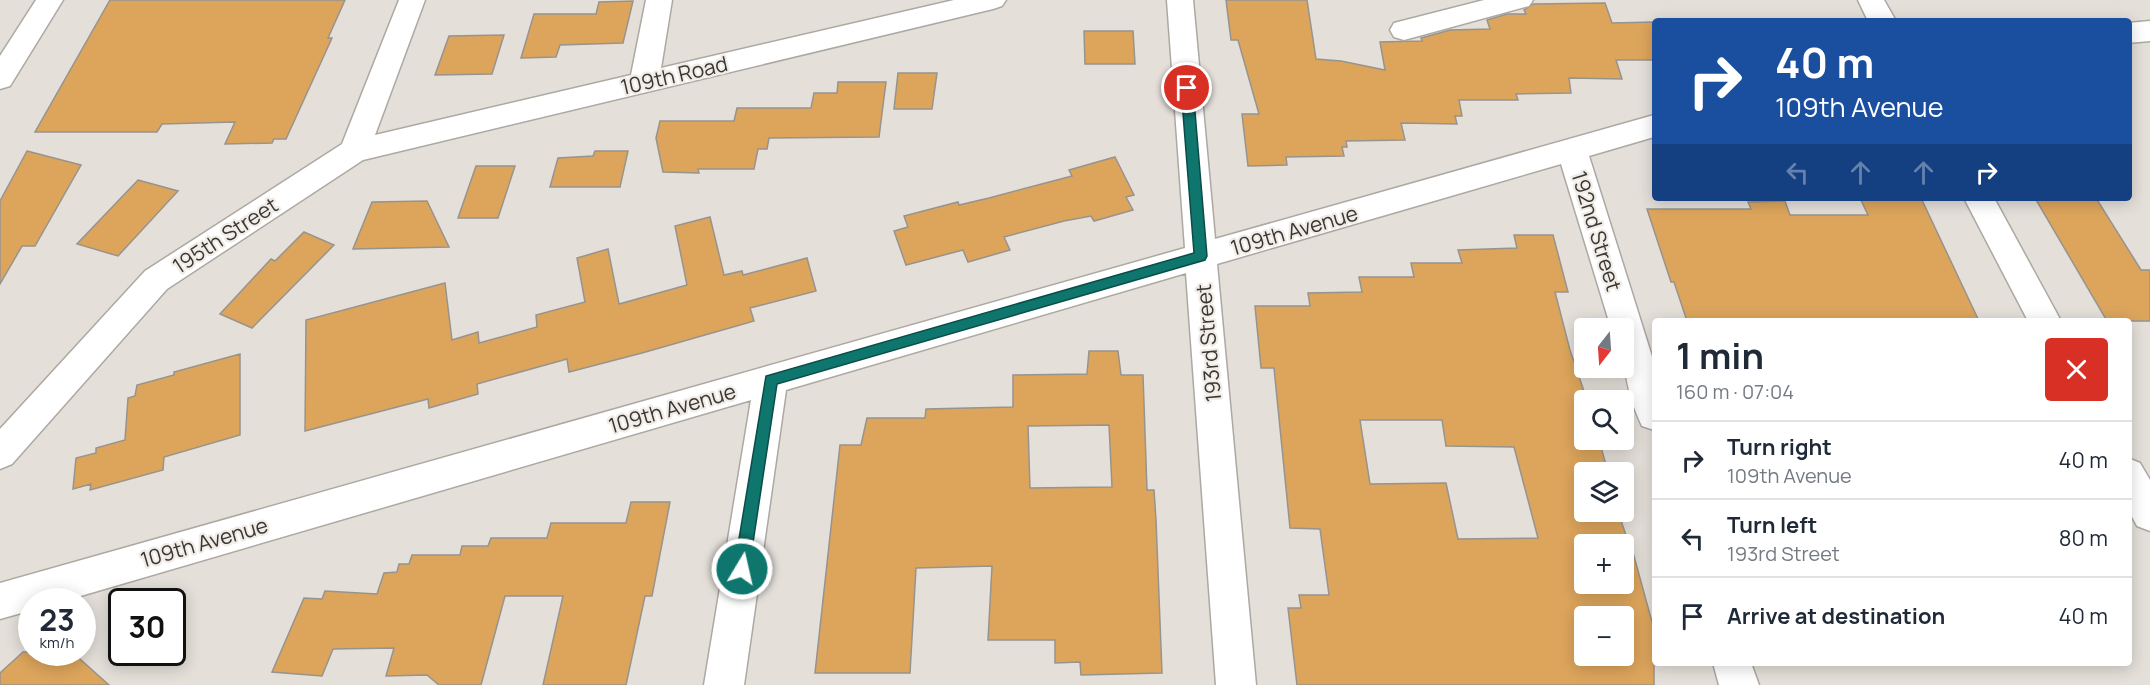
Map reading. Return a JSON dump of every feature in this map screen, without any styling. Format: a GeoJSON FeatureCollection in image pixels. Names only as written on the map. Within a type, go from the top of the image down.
{"type":"FeatureCollection","features":[{"type":"Feature","properties":{"kind":"street"},"geometry":{"type":"LineString","coordinates":[[0,79],[50,0]]}},
{"type":"Feature","properties":{"kind":"street"},"geometry":{"type":"LineString","coordinates":[[354,151],[412,0]]}},
{"type":"Feature","properties":{"kind":"street"},"geometry":{"type":"LineString","coordinates":[[644,82],[659,0]]}},
{"type":"Feature","properties":{"kind":"street","name":"109th Road"},"geometry":{"type":"LineString","coordinates":[[354,151],[993,0]]}},
{"type":"Feature","properties":{"kind":"street","name":"193rd Street"},"geometry":{"type":"LineString","coordinates":[[1180,0],[1236,685]]}},
{"type":"Feature","properties":{"kind":"street"},"geometry":{"type":"LineString","coordinates":[[1404,30],[1520,0]]}},
{"type":"Feature","properties":{"kind":"street"},"geometry":{"type":"LineString","coordinates":[[1871,0],[1880,18]]}},
{"type":"Feature","properties":{"kind":"street"},"geometry":{"type":"LineString","coordinates":[[2132,33],[2150,31]]}},
{"type":"Feature","properties":{"kind":"street","name":"109th Avenue"},"geometry":{"type":"LineString","coordinates":[[0,601],[1652,127]]}},
{"type":"Feature","properties":{"kind":"street","name":"192nd Street"},"geometry":{"type":"LineString","coordinates":[[1572,150],[1652,409]]}},
{"type":"Feature","properties":{"kind":"street","name":"195th Street"},"geometry":{"type":"LineString","coordinates":[[0,453],[156,280],[354,151]]}},
{"type":"Feature","properties":{"kind":"street"},"geometry":{"type":"LineString","coordinates":[[1981,201],[2043,318]]}},
{"type":"Feature","properties":{"kind":"street"},"geometry":{"type":"LineString","coordinates":[[724,685],[771,380]]}},
{"type":"Feature","properties":{"kind":"street"},"geometry":{"type":"LineString","coordinates":[[2132,481],[2150,514]]}},
{"type":"Feature","properties":{"kind":"street"},"geometry":{"type":"LineString","coordinates":[[1733,666],[1739,685]]}},
{"type":"Feature","properties":{"kind":"building"},"geometry":{"type":"Polygon","coordinates":[[[110,0],[345,0],[328,38],[332,38],[286,139],[274,139],[272,143],[225,144],[235,122],[162,124],[157,132],[35,132],[110,0]]]}},
{"type":"Feature","properties":{"kind":"building"},"geometry":{"type":"Polygon","coordinates":[[[1226,0],[1307,0],[1316,59],[1341,61],[1385,70],[1380,42],[1422,41],[1421,38],[1450,30],[1490,29],[1487,20],[1507,14],[1526,14],[1524,10],[1533,4],[1605,3],[1612,23],[1652,22],[1652,60],[1616,60],[1622,79],[1569,78],[1571,93],[1516,94],[1518,100],[1459,100],[1462,116],[1455,116],[1457,124],[1401,123],[1405,140],[1346,141],[1347,147],[1342,147],[1344,156],[1286,157],[1287,165],[1248,166],[1242,114],[1259,114],[1238,40],[1231,40],[1226,0]]]}},
{"type":"Feature","properties":{"kind":"building"},"geometry":{"type":"Polygon","coordinates":[[[633,1],[623,43],[560,45],[556,57],[521,58],[534,14],[596,14],[599,2],[633,1]]]}},
{"type":"Feature","properties":{"kind":"building"},"geometry":{"type":"Polygon","coordinates":[[[1084,31],[1133,31],[1135,64],[1085,64],[1084,31]]]}},
{"type":"Feature","properties":{"kind":"building"},"geometry":{"type":"Polygon","coordinates":[[[504,35],[492,74],[435,75],[449,36],[504,35]]]}},
{"type":"Feature","properties":{"kind":"building"},"geometry":{"type":"Polygon","coordinates":[[[898,73],[937,73],[932,109],[894,109],[898,73]]]}},
{"type":"Feature","properties":{"kind":"building"},"geometry":{"type":"Polygon","coordinates":[[[838,82],[886,82],[879,137],[769,138],[767,149],[758,149],[754,169],[698,169],[699,173],[663,172],[656,138],[660,121],[734,121],[737,108],[811,108],[814,93],[837,93],[838,82]]]}},
{"type":"Feature","properties":{"kind":"building"},"geometry":{"type":"Polygon","coordinates":[[[27,151],[81,165],[35,246],[22,246],[0,284],[0,201],[27,151]]]}},
{"type":"Feature","properties":{"kind":"building"},"geometry":{"type":"Polygon","coordinates":[[[595,151],[628,151],[620,187],[550,187],[558,158],[593,156],[595,151]]]}},
{"type":"Feature","properties":{"kind":"building"},"geometry":{"type":"Polygon","coordinates":[[[1115,157],[1134,195],[1126,197],[1133,210],[1094,221],[1091,216],[1064,221],[1004,237],[1010,250],[968,262],[963,250],[906,265],[894,231],[908,227],[904,216],[958,202],[959,205],[989,198],[1072,176],[1069,170],[1115,157]]]}},
{"type":"Feature","properties":{"kind":"building"},"geometry":{"type":"Polygon","coordinates":[[[476,166],[515,166],[498,218],[458,218],[476,166]]]}},
{"type":"Feature","properties":{"kind":"building"},"geometry":{"type":"Polygon","coordinates":[[[138,180],[178,191],[118,256],[77,244],[138,180]]]}},
{"type":"Feature","properties":{"kind":"building"},"geometry":{"type":"Polygon","coordinates":[[[427,201],[449,247],[353,249],[372,202],[427,201]]]}},
{"type":"Feature","properties":{"kind":"building"},"geometry":{"type":"Polygon","coordinates":[[[1785,201],[1790,215],[1868,215],[1861,201],[1922,201],[1978,318],[1686,318],[1674,282],[1671,282],[1647,209],[1751,209],[1748,202],[1785,201]]]}},
{"type":"Feature","properties":{"kind":"building"},"geometry":{"type":"Polygon","coordinates":[[[2037,201],[2098,201],[2141,270],[2150,270],[2150,321],[2105,318],[2037,201]]]}},
{"type":"Feature","properties":{"kind":"building"},"geometry":{"type":"Polygon","coordinates":[[[710,217],[724,275],[742,271],[743,275],[807,258],[816,291],[750,308],[754,321],[642,353],[569,372],[567,359],[477,384],[478,394],[429,408],[428,399],[305,431],[306,320],[445,283],[452,340],[478,332],[479,343],[537,327],[536,315],[585,302],[577,258],[608,249],[619,304],[687,285],[675,226],[710,217]]]}},
{"type":"Feature","properties":{"kind":"building"},"geometry":{"type":"Polygon","coordinates":[[[304,232],[334,245],[252,328],[220,314],[271,259],[275,261],[304,232]]]}},
{"type":"Feature","properties":{"kind":"building"},"geometry":{"type":"Polygon","coordinates":[[[1514,235],[1553,235],[1568,292],[1555,292],[1574,362],[1574,378],[1580,378],[1584,390],[1574,390],[1574,450],[1602,450],[1605,462],[1574,462],[1574,522],[1621,522],[1626,534],[1574,534],[1574,594],[1634,594],[1634,556],[1652,622],[1654,685],[1297,685],[1288,608],[1301,608],[1299,595],[1329,595],[1320,529],[1290,528],[1274,368],[1261,368],[1255,306],[1310,306],[1308,293],[1362,292],[1359,277],[1414,277],[1411,263],[1462,263],[1458,250],[1517,248],[1514,235]],[[1360,420],[1370,484],[1446,483],[1458,539],[1538,538],[1514,447],[1446,446],[1442,420],[1360,420]]]}},
{"type":"Feature","properties":{"kind":"building"},"geometry":{"type":"Polygon","coordinates":[[[1089,351],[1118,351],[1121,375],[1143,375],[1147,490],[1154,490],[1156,520],[1162,673],[1081,675],[1080,662],[1055,663],[1055,640],[988,640],[992,566],[916,568],[910,673],[815,673],[840,445],[861,445],[867,418],[925,418],[926,409],[1013,407],[1013,375],[1087,374],[1089,351]],[[1109,425],[1028,426],[1030,488],[1112,487],[1109,425]]]}},
{"type":"Feature","properties":{"kind":"building"},"geometry":{"type":"Polygon","coordinates":[[[240,354],[240,435],[164,457],[163,470],[90,490],[91,484],[73,489],[76,458],[96,453],[96,448],[125,440],[128,398],[135,396],[137,385],[240,354]]]}},
{"type":"Feature","properties":{"kind":"building"},"geometry":{"type":"Polygon","coordinates":[[[631,502],[670,502],[652,596],[645,596],[626,685],[543,685],[563,596],[505,596],[481,685],[439,685],[427,675],[386,676],[394,648],[333,649],[322,676],[272,672],[304,598],[322,599],[325,591],[377,594],[384,573],[397,572],[399,564],[409,564],[412,555],[460,555],[462,546],[488,546],[491,538],[547,538],[551,523],[626,523],[631,502]]]}},
{"type":"Feature","properties":{"kind":"building"},"geometry":{"type":"Polygon","coordinates":[[[18,657],[18,666],[88,666],[109,685],[0,685],[0,673],[18,657]]]}},
{"type":"Feature","properties":{"kind":"route"},"geometry":{"type":"LineString","coordinates":[[742,569],[771,380],[1201,256],[1187,88]]}}]}
